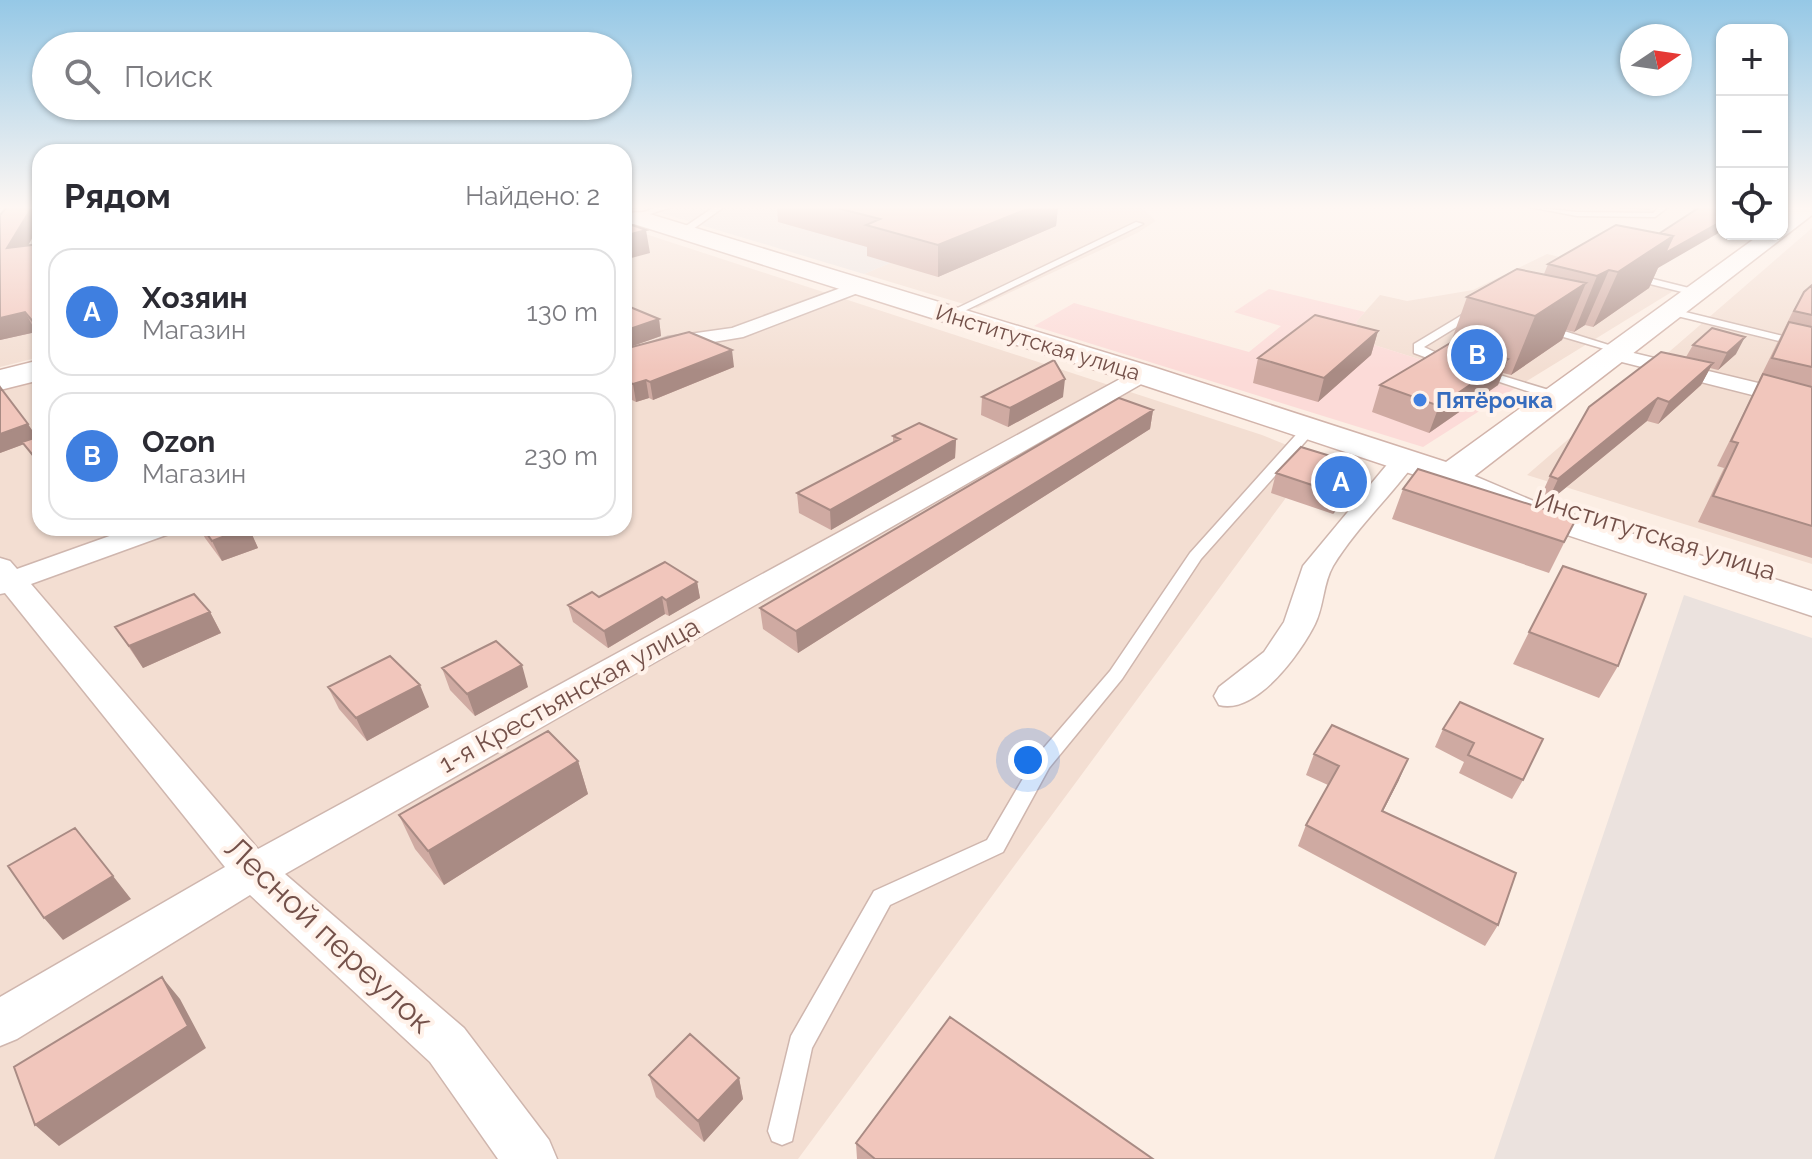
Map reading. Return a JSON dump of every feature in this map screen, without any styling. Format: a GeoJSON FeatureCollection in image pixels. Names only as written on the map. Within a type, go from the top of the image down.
{"type":"FeatureCollection","features":[{"type":"Feature","properties":{"kind":"main road","name":"Институтская улица"},"geometry":{"type":"LineString","coordinates":[[787,261],[857,287],[1142,374],[1451,476]]}},
{"type":"Feature","properties":{"kind":"main road"},"geometry":{"type":"LineString","coordinates":[[1451,476],[1740,261]]}},
{"type":"Feature","properties":{"kind":"main road"},"geometry":{"type":"LineString","coordinates":[[0,380],[32,372]]}},
{"type":"Feature","properties":{"kind":"street"},"geometry":{"type":"LineString","coordinates":[[632,356],[668,343],[736,333],[857,287]]}},
{"type":"Feature","properties":{"kind":"street"},"geometry":{"type":"LineString","coordinates":[[1619,353],[1812,403]]}},
{"type":"Feature","properties":{"kind":"street","name":"1-я Крестьянская улица"},"geometry":{"type":"LineString","coordinates":[[0,1023],[253,872],[1142,374]]}},
{"type":"Feature","properties":{"kind":"street"},"geometry":{"type":"LineString","coordinates":[[1231,696],[1276,660],[1300,622],[1318,566],[1404,460]]}},
{"type":"Feature","properties":{"kind":"street","name":"Институтская улица"},"geometry":{"type":"LineString","coordinates":[[1451,476],[1542,499],[1812,585]]}},
{"type":"Feature","properties":{"kind":"street","name":"Институтская улица"},"geometry":{"type":"LineString","coordinates":[[1451,476],[1531,512],[1812,604]]}},
{"type":"Feature","properties":{"kind":"street"},"geometry":{"type":"LineString","coordinates":[[4,578],[134,536]]}},
{"type":"Feature","properties":{"kind":"street","name":"Лесной переулок"},"geometry":{"type":"LineString","coordinates":[[4,578],[253,872],[447,1045],[530,1159]]}},
{"type":"Feature","properties":{"kind":"lane"},"geometry":{"type":"LineString","coordinates":[[948,315],[1061,261]]}},
{"type":"Feature","properties":{"kind":"lane"},"geometry":{"type":"LineString","coordinates":[[1624,275],[1686,302],[1812,346]]}},
{"type":"Feature","properties":{"kind":"lane"},"geometry":{"type":"LineString","coordinates":[[1457,365],[1418,351],[1418,346],[1471,314],[1498,315]]}},
{"type":"Feature","properties":{"kind":"lane"},"geometry":{"type":"LineString","coordinates":[[1525,323],[1619,353]]}},
{"type":"Feature","properties":{"kind":"lane"},"geometry":{"type":"LineString","coordinates":[[1472,370],[1558,397]]}},
{"type":"Feature","properties":{"kind":"lane"},"geometry":{"type":"LineString","coordinates":[[782,1131],[800,1045],[882,898],[995,846],[1042,763],[1116,675],[1195,556],[1308,430]]}},
{"type":"Feature","properties":{"kind":"shaded area"},"geometry":{"type":"Polygon","coordinates":[[[632,261],[729,261],[1262,435],[1316,457],[798,1159],[0,1159],[0,385],[32,376],[32,536],[632,536],[632,261]]]}},
{"type":"Feature","properties":{"kind":"shaded area"},"geometry":{"type":"Polygon","coordinates":[[[821,261],[895,261],[864,274],[821,261]]]}},
{"type":"Feature","properties":{"kind":"shaded area"},"geometry":{"type":"Polygon","coordinates":[[[894,261],[1077,261],[977,308],[864,274],[894,261]]]}},
{"type":"Feature","properties":{"kind":"shaded area"},"geometry":{"type":"Polygon","coordinates":[[[1532,261],[1578,261],[1683,285],[1514,389],[1371,344],[1356,322],[1380,295],[1407,301],[1473,290],[1532,261]]]}},
{"type":"Feature","properties":{"kind":"shaded area"},"geometry":{"type":"Polygon","coordinates":[[[1774,261],[1812,261],[1812,564],[1527,475],[1774,261]]]}},
{"type":"Feature","properties":{"kind":"shaded area"},"geometry":{"type":"Polygon","coordinates":[[[1269,289],[1365,312],[1356,322],[1371,344],[1514,389],[1423,447],[1034,326],[1074,303],[1249,352],[1281,326],[1234,312],[1269,289]]]}},
{"type":"Feature","properties":{"kind":"shaded area"},"geometry":{"type":"Polygon","coordinates":[[[32,304],[32,359],[0,367],[0,312],[32,304]]]}},
{"type":"Feature","properties":{"kind":"shaded area"},"geometry":{"type":"Polygon","coordinates":[[[1684,595],[1812,638],[1812,1159],[1494,1159],[1684,595]]]}},
{"type":"Feature","properties":{"kind":"building"},"geometry":{"type":"Polygon","coordinates":[[[0,261],[32,261],[32,320],[25,312],[0,318],[0,261]]]}},
{"type":"Feature","properties":{"kind":"building"},"geometry":{"type":"Polygon","coordinates":[[[1553,261],[1635,261],[1618,272],[1609,270],[1597,276],[1548,264],[1553,261]]]}},
{"type":"Feature","properties":{"kind":"building"},"geometry":{"type":"Polygon","coordinates":[[[1517,269],[1586,283],[1535,316],[1467,297],[1517,269]]]}},
{"type":"Feature","properties":{"kind":"building"},"geometry":{"type":"Polygon","coordinates":[[[1812,285],[1812,315],[1794,311],[1804,292],[1812,285]]]}},
{"type":"Feature","properties":{"kind":"building"},"geometry":{"type":"Polygon","coordinates":[[[632,308],[659,319],[632,328],[632,308]]]}},
{"type":"Feature","properties":{"kind":"building"},"geometry":{"type":"Polygon","coordinates":[[[1315,315],[1378,331],[1324,378],[1258,358],[1315,315]]]}},
{"type":"Feature","properties":{"kind":"building"},"geometry":{"type":"Polygon","coordinates":[[[1789,322],[1812,327],[1812,367],[1772,358],[1789,322]]]}},
{"type":"Feature","properties":{"kind":"building"},"geometry":{"type":"Polygon","coordinates":[[[1712,328],[1745,337],[1727,353],[1693,345],[1712,328]]]}},
{"type":"Feature","properties":{"kind":"building"},"geometry":{"type":"Polygon","coordinates":[[[689,332],[732,350],[650,382],[646,380],[633,384],[632,347],[689,332]]]}},
{"type":"Feature","properties":{"kind":"building"},"geometry":{"type":"Polygon","coordinates":[[[1452,342],[1508,359],[1439,406],[1380,385],[1452,342]]]}},
{"type":"Feature","properties":{"kind":"building"},"geometry":{"type":"Polygon","coordinates":[[[1661,352],[1713,363],[1669,402],[1658,398],[1558,479],[1550,476],[1589,407],[1661,352]]]}},
{"type":"Feature","properties":{"kind":"building"},"geometry":{"type":"Polygon","coordinates":[[[1054,360],[1065,379],[1010,408],[982,397],[1054,360]]]}},
{"type":"Feature","properties":{"kind":"building"},"geometry":{"type":"Polygon","coordinates":[[[1763,374],[1812,387],[1812,526],[1713,496],[1738,443],[1731,441],[1763,374]]]}},
{"type":"Feature","properties":{"kind":"building"},"geometry":{"type":"Polygon","coordinates":[[[0,387],[28,424],[0,434],[0,387]]]}},
{"type":"Feature","properties":{"kind":"building"},"geometry":{"type":"Polygon","coordinates":[[[1119,398],[1153,410],[796,631],[760,608],[1119,398]]]}},
{"type":"Feature","properties":{"kind":"building"},"geometry":{"type":"Polygon","coordinates":[[[919,423],[956,439],[830,510],[797,493],[900,439],[893,436],[919,423]]]}},
{"type":"Feature","properties":{"kind":"building"},"geometry":{"type":"Polygon","coordinates":[[[32,439],[32,454],[22,442],[32,439]]]}},
{"type":"Feature","properties":{"kind":"building"},"geometry":{"type":"Polygon","coordinates":[[[1301,447],[1363,466],[1339,494],[1276,473],[1301,447]]]}},
{"type":"Feature","properties":{"kind":"building"},"geometry":{"type":"Polygon","coordinates":[[[1418,469],[1576,519],[1564,542],[1403,489],[1418,469]]]}},
{"type":"Feature","properties":{"kind":"building"},"geometry":{"type":"Polygon","coordinates":[[[209,536],[225,536],[212,541],[209,536]]]}},
{"type":"Feature","properties":{"kind":"building"},"geometry":{"type":"Polygon","coordinates":[[[665,562],[697,582],[666,600],[662,597],[604,631],[568,605],[592,592],[599,597],[665,562]]]}},
{"type":"Feature","properties":{"kind":"building"},"geometry":{"type":"Polygon","coordinates":[[[1563,566],[1646,594],[1618,666],[1529,632],[1563,566]]]}},
{"type":"Feature","properties":{"kind":"building"},"geometry":{"type":"Polygon","coordinates":[[[194,594],[210,612],[129,646],[115,627],[194,594]]]}},
{"type":"Feature","properties":{"kind":"building"},"geometry":{"type":"Polygon","coordinates":[[[496,641],[522,665],[467,694],[442,668],[496,641]]]}},
{"type":"Feature","properties":{"kind":"building"},"geometry":{"type":"Polygon","coordinates":[[[390,656],[420,685],[356,718],[328,687],[390,656]]]}},
{"type":"Feature","properties":{"kind":"building"},"geometry":{"type":"Polygon","coordinates":[[[1460,702],[1543,739],[1523,780],[1468,755],[1474,743],[1443,729],[1460,702]]]}},
{"type":"Feature","properties":{"kind":"building"},"geometry":{"type":"Polygon","coordinates":[[[1332,725],[1408,759],[1382,811],[1516,873],[1498,925],[1306,825],[1339,766],[1314,754],[1332,725]]]}},
{"type":"Feature","properties":{"kind":"building"},"geometry":{"type":"Polygon","coordinates":[[[548,731],[578,761],[428,851],[399,815],[548,731]]]}},
{"type":"Feature","properties":{"kind":"building"},"geometry":{"type":"Polygon","coordinates":[[[75,828],[113,876],[44,918],[8,866],[75,828]]]}},
{"type":"Feature","properties":{"kind":"building"},"geometry":{"type":"Polygon","coordinates":[[[162,977],[188,1026],[35,1125],[14,1067],[162,977]]]}},
{"type":"Feature","properties":{"kind":"building"},"geometry":{"type":"Polygon","coordinates":[[[950,1017],[1153,1159],[875,1159],[856,1143],[950,1017]]]}},
{"type":"Feature","properties":{"kind":"building"},"geometry":{"type":"Polygon","coordinates":[[[690,1034],[739,1078],[698,1121],[649,1075],[690,1034]]]}},
{"type":"Feature","properties":{"kind":"place","name":"Ozon"},"geometry":{"type":"Point","coordinates":[1477,355]}},
{"type":"Feature","properties":{"kind":"place","name":"Пятёрочка"},"geometry":{"type":"Point","coordinates":[1420,400]}},
{"type":"Feature","properties":{"kind":"place","name":"Хозяин"},"geometry":{"type":"Point","coordinates":[1341,482]}}]}
